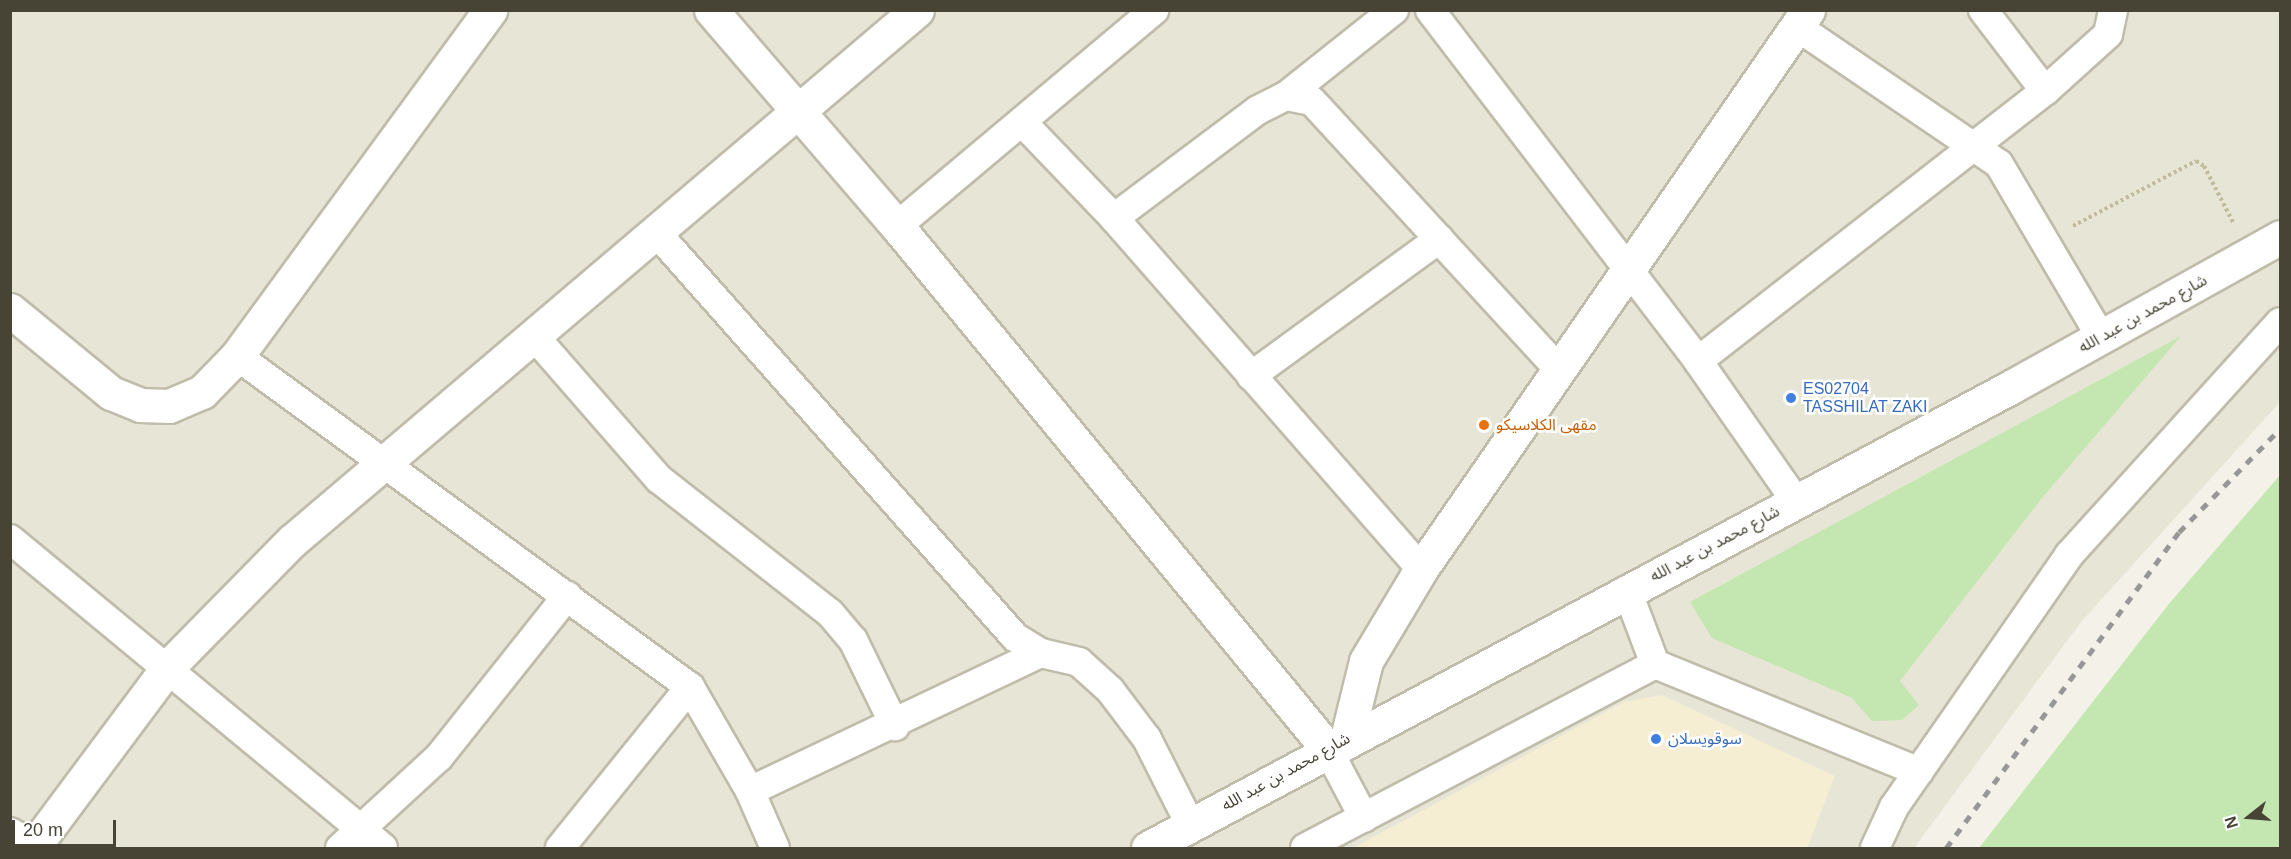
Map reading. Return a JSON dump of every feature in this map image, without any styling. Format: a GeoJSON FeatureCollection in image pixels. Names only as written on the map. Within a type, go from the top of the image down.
{"type":"FeatureCollection","features":[{"type":"Feature","properties":{"kind":"street"},"geometry":{"type":"LineString","coordinates":[[10,310],[111,393],[140,405],[168,406],[202,392],[237,356],[490,10]]}},
{"type":"Feature","properties":{"kind":"street"},"geometry":{"type":"LineString","coordinates":[[711,10],[1337,743],[1364,818]]}},
{"type":"Feature","properties":{"kind":"street"},"geometry":{"type":"LineString","coordinates":[[897,226],[1154,10]]}},
{"type":"Feature","properties":{"kind":"street"},"geometry":{"type":"LineString","coordinates":[[1114,218],[1286,96],[1394,10]]}},
{"type":"Feature","properties":{"kind":"street"},"geometry":{"type":"LineString","coordinates":[[1430,10],[1698,362],[1796,500]]}},
{"type":"Feature","properties":{"kind":"street"},"geometry":{"type":"LineString","coordinates":[[1983,10],[2045,91]]}},
{"type":"Feature","properties":{"kind":"street"},"geometry":{"type":"LineString","coordinates":[[1698,362],[2045,91],[2108,34],[2113,10]]}},
{"type":"Feature","properties":{"kind":"street"},"geometry":{"type":"LineString","coordinates":[[26,842],[168,667],[292,541],[379,462],[535,337],[655,231],[913,12]]}},
{"type":"Feature","properties":{"kind":"street"},"geometry":{"type":"LineString","coordinates":[[1337,743],[1366,661],[1421,568],[1560,371],[1802,18],[1976,147],[2020,192],[2101,337]]}},
{"type":"Feature","properties":{"kind":"street"},"geometry":{"type":"LineString","coordinates":[[1286,96],[1312,101],[1560,371]]}},
{"type":"Feature","properties":{"kind":"street"},"geometry":{"type":"LineString","coordinates":[[1022,122],[1114,218],[1421,568]]}},
{"type":"Feature","properties":{"kind":"street"},"geometry":{"type":"LineString","coordinates":[[655,231],[1015,637],[1041,653],[1079,662],[1110,690],[1147,739],[1190,824]]}},
{"type":"Feature","properties":{"kind":"street","name":"شارع محمد بن عبد الله"},"geometry":{"type":"LineString","coordinates":[[1148,849],[1337,743],[2101,337],[2280,237]]}},
{"type":"Feature","properties":{"kind":"street"},"geometry":{"type":"LineString","coordinates":[[1251,376],[1439,239]]}},
{"type":"Feature","properties":{"kind":"street"},"geometry":{"type":"LineString","coordinates":[[1875,849],[1919,772],[2069,555],[2280,322]]}},
{"type":"Feature","properties":{"kind":"street"},"geometry":{"type":"LineString","coordinates":[[535,337],[658,478],[830,613],[853,640],[895,726]]}},
{"type":"Feature","properties":{"kind":"street"},"geometry":{"type":"LineString","coordinates":[[237,356],[379,462],[690,687],[750,791],[775,849]]}},
{"type":"Feature","properties":{"kind":"street"},"geometry":{"type":"LineString","coordinates":[[10,539],[168,667],[383,849]]}},
{"type":"Feature","properties":{"kind":"street"},"geometry":{"type":"LineString","coordinates":[[1627,590],[1655,664],[1919,772]]}},
{"type":"Feature","properties":{"kind":"street"},"geometry":{"type":"LineString","coordinates":[[340,849],[358,826],[439,757],[567,596]]}},
{"type":"Feature","properties":{"kind":"street"},"geometry":{"type":"LineString","coordinates":[[750,791],[895,726],[1041,653]]}},
{"type":"Feature","properties":{"kind":"street"},"geometry":{"type":"LineString","coordinates":[[1305,849],[1655,664]]}},
{"type":"Feature","properties":{"kind":"street"},"geometry":{"type":"LineString","coordinates":[[560,849],[690,687]]}},
{"type":"Feature","properties":{"kind":"path"},"geometry":{"type":"LineString","coordinates":[[2046,241],[2196,161],[2204,166],[2250,254]]}},
{"type":"Feature","properties":{"kind":"shaded area"},"geometry":{"type":"Polygon","coordinates":[[[10,11],[2280,11],[2280,402],[2081,622],[1914,848],[11,848],[10,11]]]}},
{"type":"Feature","properties":{"kind":"shaded area","name":"سوقويسلان"},"geometry":{"type":"Polygon","coordinates":[[[1662,695],[1835,776],[1807,848],[1353,848],[1624,702],[1662,695]]]}},
{"type":"Feature","properties":{"kind":"green space"},"geometry":{"type":"Polygon","coordinates":[[[2181,336],[2042,498],[1900,681],[1919,705],[1902,720],[1872,721],[1852,698],[1712,638],[1690,602],[2181,336]]]}},
{"type":"Feature","properties":{"kind":"green space"},"geometry":{"type":"Polygon","coordinates":[[[2280,475],[2280,848],[1979,848],[2168,605],[2280,475]]]}},
{"type":"Feature","properties":{"kind":"railway"},"geometry":{"type":"LineString","coordinates":[[1946,848],[2179,532],[2280,429]]}},
{"type":"Feature","properties":{"kind":"place","name":"ES02704 TASSHILAT ZAKI"},"geometry":{"type":"Point","coordinates":[1791,398]}},
{"type":"Feature","properties":{"kind":"place","name":"مقهى الكلاسيكو"},"geometry":{"type":"Point","coordinates":[1484,425]}},
{"type":"Feature","properties":{"kind":"place","name":"سوقويسلان"},"geometry":{"type":"Point","coordinates":[1656,739]}}]}
